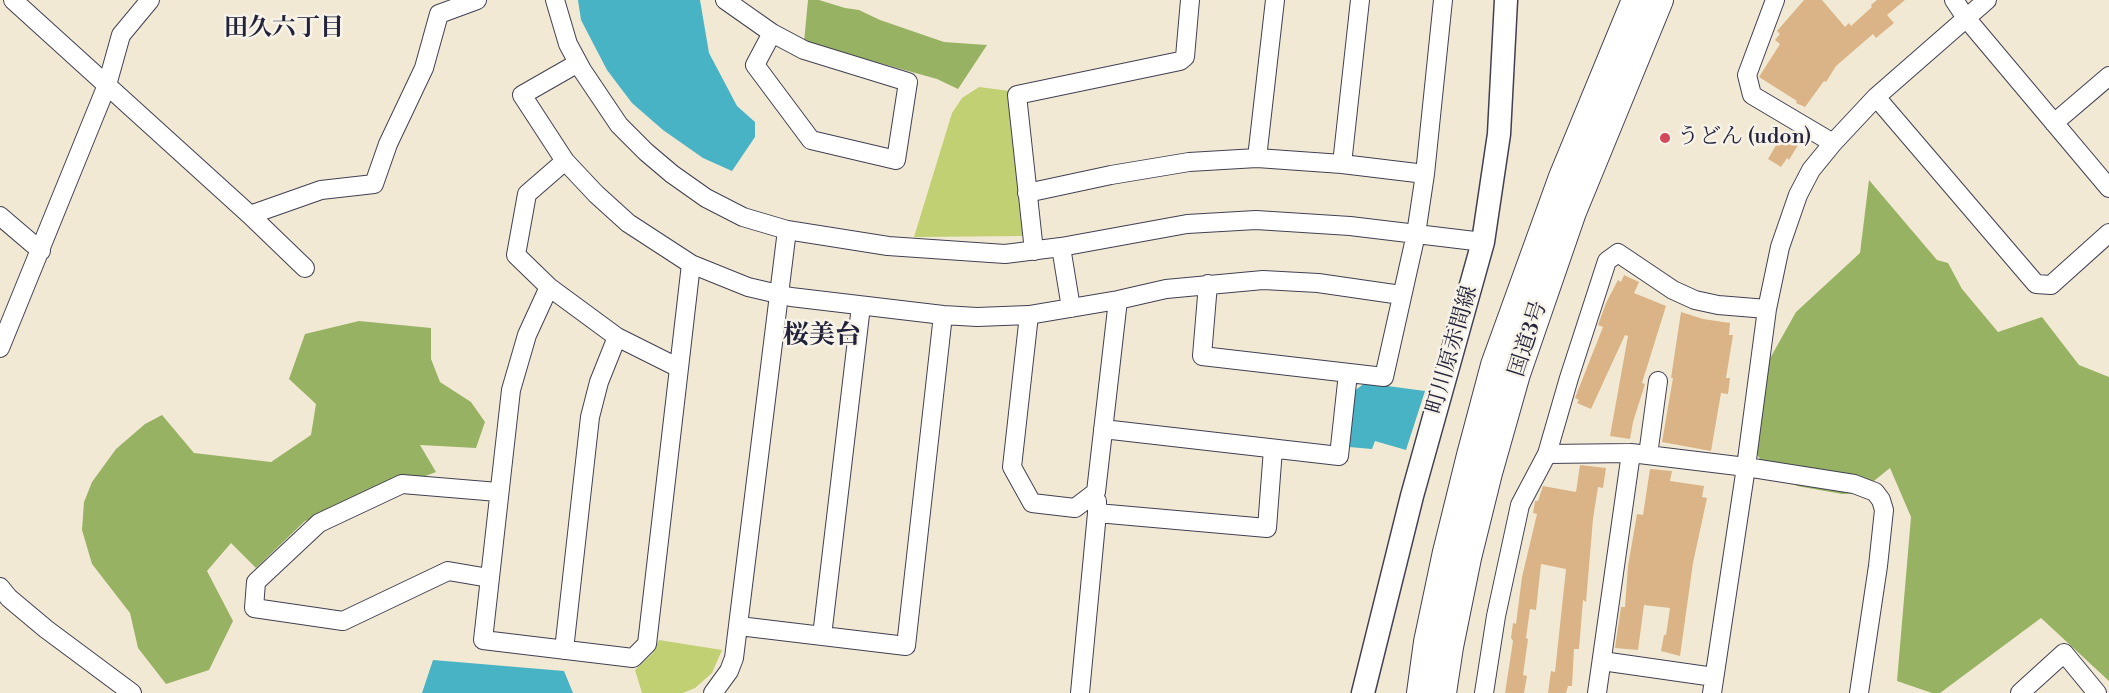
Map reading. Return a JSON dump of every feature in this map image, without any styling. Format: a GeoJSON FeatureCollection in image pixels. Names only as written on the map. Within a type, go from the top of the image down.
{"type":"FeatureCollection","features":[{"type":"Feature","properties":{"kind":"highway","name":"国道3号"},"geometry":{"type":"LineString","coordinates":[[1420,693],[1427,642],[1446,552],[1494,365],[1563,177],[1635,0]]}},
{"type":"Feature","properties":{"kind":"highway","name":"国道3号"},"geometry":{"type":"LineString","coordinates":[[1443,693],[1468,558],[1517,374],[1573,212],[1660,0]]}},
{"type":"Feature","properties":{"kind":"main road","name":"町川原赤間線"},"geometry":{"type":"LineString","coordinates":[[1363,693],[1412,496],[1483,242],[1499,134],[1506,0]]}},
{"type":"Feature","properties":{"kind":"street"},"geometry":{"type":"LineString","coordinates":[[13,0],[250,215],[305,268]]}},
{"type":"Feature","properties":{"kind":"street"},"geometry":{"type":"LineString","coordinates":[[0,348],[107,85],[121,35],[150,0]]}},
{"type":"Feature","properties":{"kind":"street"},"geometry":{"type":"LineString","coordinates":[[250,215],[321,190],[374,184],[388,144],[424,68],[439,14],[477,0]]}},
{"type":"Feature","properties":{"kind":"street"},"geometry":{"type":"LineString","coordinates":[[555,0],[568,44],[578,63],[619,125],[646,152],[706,198],[743,217],[787,230],[888,246],[1005,254],[1061,248],[1128,234],[1219,221],[1299,222],[1483,242]]}},
{"type":"Feature","properties":{"kind":"street"},"geometry":{"type":"LineString","coordinates":[[725,0],[772,33],[813,53],[908,82],[896,160],[811,140],[755,65],[772,33]]}},
{"type":"Feature","properties":{"kind":"street"},"geometry":{"type":"LineString","coordinates":[[1034,251],[1017,95],[1180,61],[1185,57],[1190,0]]}},
{"type":"Feature","properties":{"kind":"street"},"geometry":{"type":"LineString","coordinates":[[1257,158],[1275,0]]}},
{"type":"Feature","properties":{"kind":"street"},"geometry":{"type":"LineString","coordinates":[[1342,164],[1360,0]]}},
{"type":"Feature","properties":{"kind":"street"},"geometry":{"type":"LineString","coordinates":[[1208,284],[1202,356],[1384,377],[1416,234],[1425,174],[1443,0]]}},
{"type":"Feature","properties":{"kind":"street"},"geometry":{"type":"LineString","coordinates":[[1775,0],[1747,75],[1752,95],[1833,143]]}},
{"type":"Feature","properties":{"kind":"street"},"geometry":{"type":"LineString","coordinates":[[1954,0],[1966,18],[2109,188]]}},
{"type":"Feature","properties":{"kind":"street"},"geometry":{"type":"LineString","coordinates":[[1602,661],[1713,685],[1767,309],[1780,247],[1798,195],[1811,170],[1876,97],[1988,0]]}},
{"type":"Feature","properties":{"kind":"street"},"geometry":{"type":"LineString","coordinates":[[578,63],[522,95],[566,161],[596,194],[628,223],[691,264],[748,287],[778,294],[861,306],[944,315],[1029,315],[1118,300],[1166,289],[1263,280],[1318,284],[1401,295]]}},
{"type":"Feature","properties":{"kind":"street"},"geometry":{"type":"LineString","coordinates":[[2054,123],[2109,76]]}},
{"type":"Feature","properties":{"kind":"street"},"geometry":{"type":"LineString","coordinates":[[1876,97],[2036,284],[2051,285],[2109,233]]}},
{"type":"Feature","properties":{"kind":"street"},"geometry":{"type":"LineString","coordinates":[[1027,193],[1111,175],[1189,162],[1257,158],[1342,164],[1425,174]]}},
{"type":"Feature","properties":{"kind":"street"},"geometry":{"type":"LineString","coordinates":[[566,161],[527,194],[516,255],[549,287],[617,337],[679,368]]}},
{"type":"Feature","properties":{"kind":"street"},"geometry":{"type":"LineString","coordinates":[[0,216],[41,251]]}},
{"type":"Feature","properties":{"kind":"street"},"geometry":{"type":"LineString","coordinates":[[713,693],[729,671],[734,658],[787,230]]}},
{"type":"Feature","properties":{"kind":"street"},"geometry":{"type":"LineString","coordinates":[[1061,248],[1071,308]]}},
{"type":"Feature","properties":{"kind":"street"},"geometry":{"type":"LineString","coordinates":[[1484,693],[1496,616],[1520,506],[1547,454],[1607,261],[1618,253],[1673,290],[1695,300],[1718,305],[1767,309]]}},
{"type":"Feature","properties":{"kind":"street"},"geometry":{"type":"LineString","coordinates":[[549,287],[527,335],[511,390],[483,640],[633,658],[647,644],[691,264]]}},
{"type":"Feature","properties":{"kind":"street"},"geometry":{"type":"LineString","coordinates":[[1080,693],[1097,513],[1096,492],[1118,300]]}},
{"type":"Feature","properties":{"kind":"street"},"geometry":{"type":"LineString","coordinates":[[822,636],[861,306]]}},
{"type":"Feature","properties":{"kind":"street"},"geometry":{"type":"LineString","coordinates":[[739,626],[906,646],[944,315]]}},
{"type":"Feature","properties":{"kind":"street"},"geometry":{"type":"LineString","coordinates":[[1029,315],[1012,467],[1032,503],[1075,508],[1096,492]]}},
{"type":"Feature","properties":{"kind":"street"},"geometry":{"type":"LineString","coordinates":[[564,650],[590,417],[598,382],[617,337]]}},
{"type":"Feature","properties":{"kind":"street"},"geometry":{"type":"LineString","coordinates":[[1103,429],[1339,456],[1348,373]]}},
{"type":"Feature","properties":{"kind":"street"},"geometry":{"type":"LineString","coordinates":[[1597,693],[1640,454],[1659,381]]}},
{"type":"Feature","properties":{"kind":"street"},"geometry":{"type":"LineString","coordinates":[[1097,513],[1267,528],[1273,449]]}},
{"type":"Feature","properties":{"kind":"street"},"geometry":{"type":"LineString","coordinates":[[1547,454],[1640,454],[1746,467],[1854,484],[1875,492],[1884,510],[1859,693]]}},
{"type":"Feature","properties":{"kind":"street"},"geometry":{"type":"LineString","coordinates":[[489,578],[448,572],[344,621],[254,608],[256,582],[319,523],[402,484],[498,492]]}},
{"type":"Feature","properties":{"kind":"street"},"geometry":{"type":"LineString","coordinates":[[1407,693],[1420,639],[1446,552]]}},
{"type":"Feature","properties":{"kind":"street"},"geometry":{"type":"LineString","coordinates":[[0,587],[9,598],[46,629],[132,693]]}},
{"type":"Feature","properties":{"kind":"street"},"geometry":{"type":"LineString","coordinates":[[2020,693],[2064,653],[2097,693]]}},
{"type":"Feature","properties":{"kind":"green space"},"geometry":{"type":"Polygon","coordinates":[[[808,0],[819,0],[859,10],[880,20],[944,42],[987,45],[958,89],[937,79],[804,42],[808,0]]]}},
{"type":"Feature","properties":{"kind":"green space"},"geometry":{"type":"Polygon","coordinates":[[[979,87],[1010,91],[1025,236],[914,237],[952,113],[962,98],[979,87]]]}},
{"type":"Feature","properties":{"kind":"green space"},"geometry":{"type":"Polygon","coordinates":[[[1869,180],[1937,260],[1948,263],[1962,289],[1998,332],[2042,317],[2079,365],[2109,377],[2109,681],[2041,618],[1940,693],[1932,693],[1897,681],[1911,517],[1890,468],[1859,493],[1842,494],[1797,486],[1761,461],[1750,442],[1759,378],[1796,312],[1860,253],[1869,180]]]}},
{"type":"Feature","properties":{"kind":"green space"},"geometry":{"type":"Polygon","coordinates":[[[359,321],[431,328],[431,359],[440,382],[471,402],[485,422],[476,448],[420,445],[436,472],[305,521],[256,568],[231,543],[207,571],[233,621],[209,670],[166,684],[138,648],[130,613],[92,564],[82,530],[84,502],[92,482],[116,449],[145,424],[162,415],[194,453],[271,462],[311,435],[316,404],[289,379],[305,334],[359,321]]]}},
{"type":"Feature","properties":{"kind":"green space"},"geometry":{"type":"Polygon","coordinates":[[[659,640],[722,650],[712,673],[695,688],[683,693],[642,693],[635,670],[653,653],[659,640]]]}},
{"type":"Feature","properties":{"kind":"water"},"geometry":{"type":"Polygon","coordinates":[[[578,0],[700,0],[709,53],[737,106],[755,122],[755,137],[732,171],[703,158],[663,130],[632,103],[607,70],[581,20],[578,0]]]}},
{"type":"Feature","properties":{"kind":"water"},"geometry":{"type":"Polygon","coordinates":[[[1365,383],[1425,391],[1406,450],[1375,441],[1372,449],[1349,447],[1354,391],[1365,383]]]}},
{"type":"Feature","properties":{"kind":"water"},"geometry":{"type":"Polygon","coordinates":[[[433,660],[564,671],[573,693],[422,693],[433,660]]]}},
{"type":"Feature","properties":{"kind":"building"},"geometry":{"type":"Polygon","coordinates":[[[1804,0],[1822,0],[1845,27],[1849,23],[1851,26],[1877,0],[1905,0],[1887,15],[1894,23],[1876,38],[1873,34],[1836,66],[1805,107],[1759,77],[1780,44],[1775,40],[1780,34],[1777,31],[1804,0]]]}},
{"type":"Feature","properties":{"kind":"building"},"geometry":{"type":"Polygon","coordinates":[[[1785,130],[1801,140],[1789,160],[1787,158],[1781,167],[1768,159],[1785,130]]]}},
{"type":"Feature","properties":{"kind":"building"},"geometry":{"type":"Polygon","coordinates":[[[1624,275],[1639,282],[1634,293],[1666,306],[1642,383],[1645,384],[1630,439],[1610,436],[1628,336],[1625,335],[1591,409],[1577,403],[1579,400],[1575,398],[1603,327],[1598,325],[1606,303],[1618,280],[1621,282],[1624,275]]]}},
{"type":"Feature","properties":{"kind":"building"},"geometry":{"type":"Polygon","coordinates":[[[1681,312],[1703,319],[1730,323],[1729,335],[1733,335],[1726,378],[1730,378],[1728,394],[1721,393],[1711,451],[1662,442],[1681,312]]]}},
{"type":"Feature","properties":{"kind":"building"},"geometry":{"type":"Polygon","coordinates":[[[1580,465],[1606,468],[1603,488],[1598,487],[1593,519],[1586,602],[1583,600],[1579,649],[1574,649],[1572,686],[1568,686],[1566,693],[1548,693],[1551,671],[1555,672],[1566,569],[1541,564],[1536,610],[1530,609],[1526,638],[1528,639],[1523,675],[1527,676],[1524,693],[1505,693],[1513,641],[1511,638],[1513,623],[1516,624],[1522,577],[1537,514],[1533,513],[1535,501],[1538,501],[1543,486],[1576,492],[1580,465]]]}},
{"type":"Feature","properties":{"kind":"building"},"geometry":{"type":"Polygon","coordinates":[[[1650,469],[1672,471],[1670,481],[1704,486],[1702,497],[1707,498],[1693,563],[1680,656],[1661,651],[1670,608],[1644,605],[1638,650],[1615,648],[1621,607],[1625,607],[1628,566],[1637,514],[1643,515],[1650,469]]]}},
{"type":"Feature","properties":{"kind":"place","name":"うどん (udon)"},"geometry":{"type":"Point","coordinates":[1665,138]}},
{"type":"Feature","properties":{"kind":"district","name":"田久六丁目"},"geometry":{"type":"Point","coordinates":[284,29]}},
{"type":"Feature","properties":{"kind":"district","name":"桜美台"},"geometry":{"type":"Point","coordinates":[822,337]}}]}
